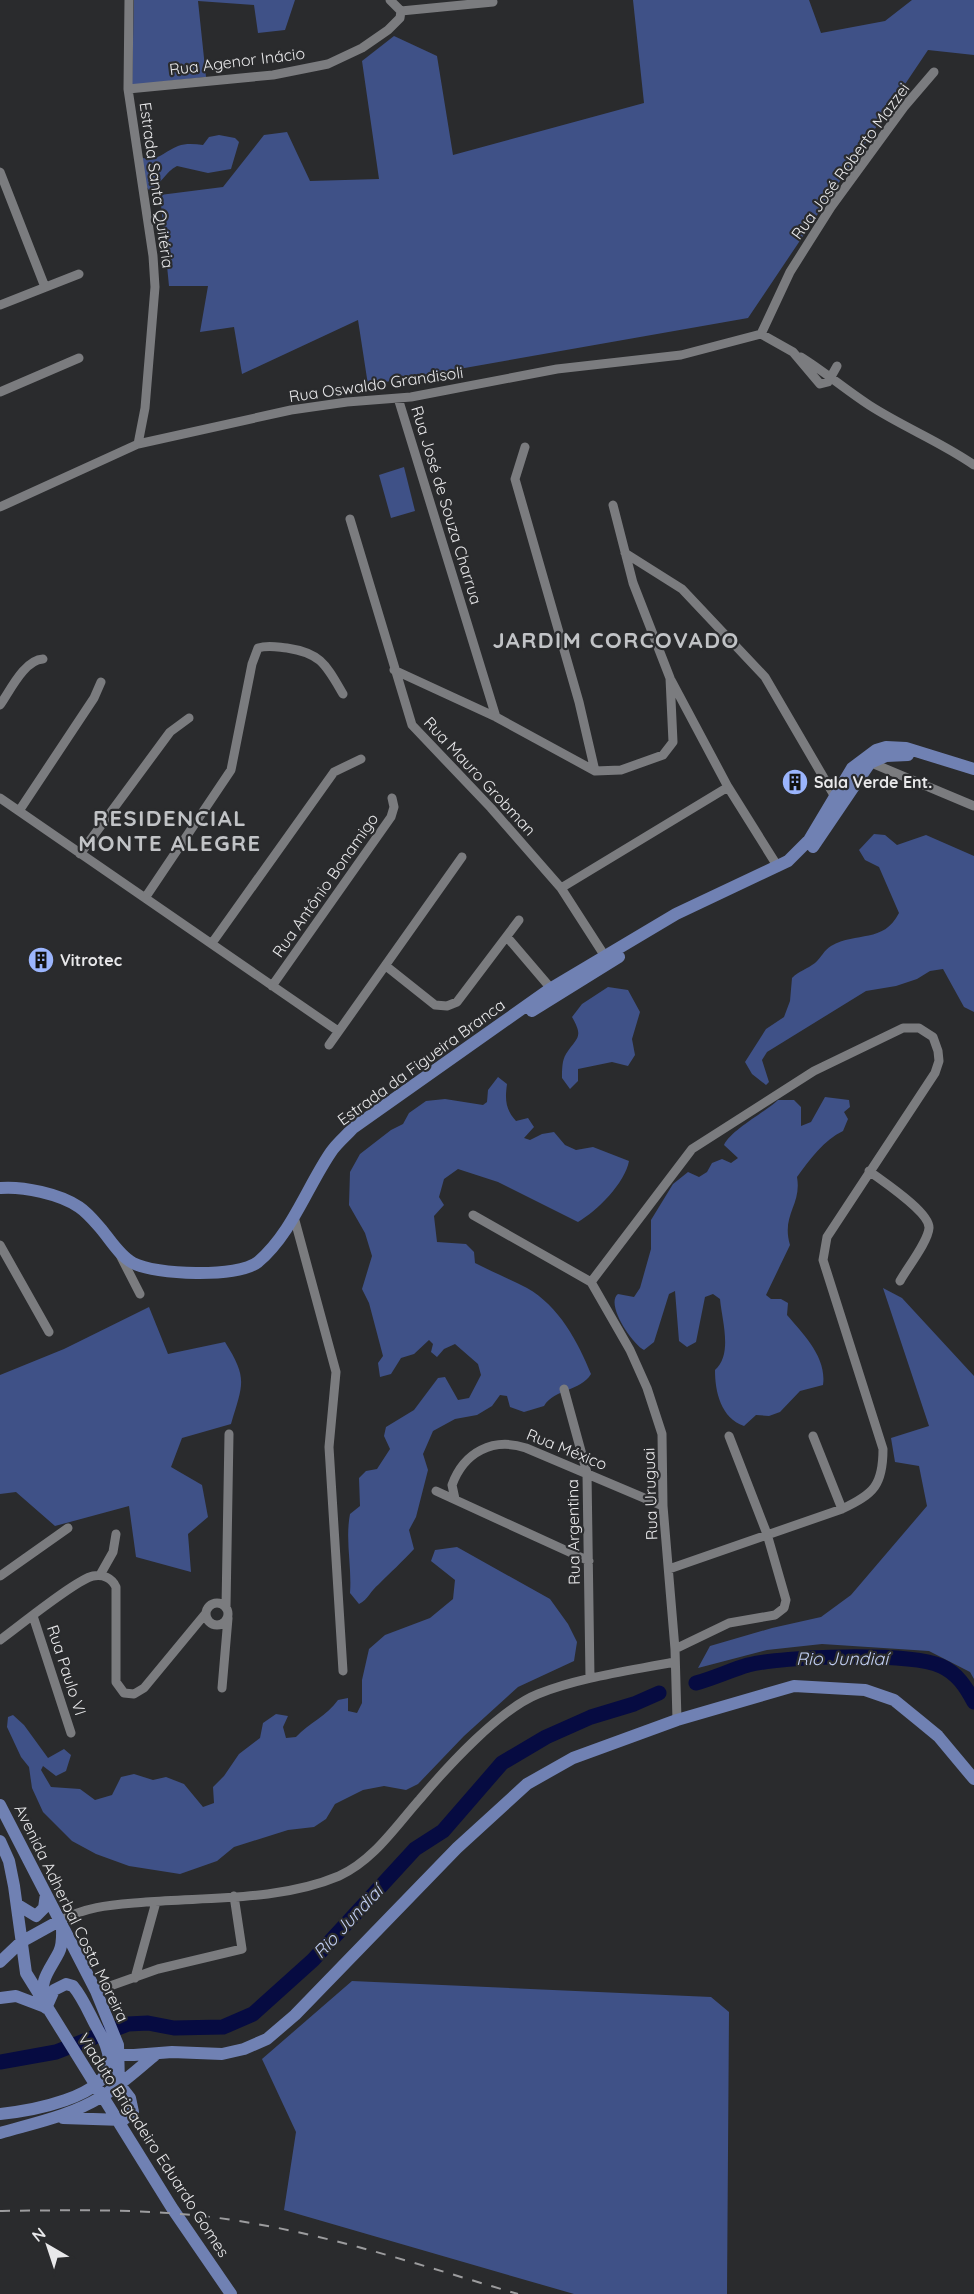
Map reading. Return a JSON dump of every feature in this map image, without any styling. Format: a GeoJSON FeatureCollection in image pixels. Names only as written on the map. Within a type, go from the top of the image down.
{"type":"FeatureCollection","features":[{"type":"Feature","properties":{"kind":"main road","name":"Estrada da Figueira Branca"},"geometry":{"type":"LineString","coordinates":[[0,1188],[59,1197],[79,1206],[118,1251],[133,1263],[151,1269],[225,1272],[242,1270],[257,1263],[294,1217],[332,1150],[353,1128],[479,1039],[676,914],[778,867],[801,851],[852,768],[886,747],[906,748],[974,769]]}},
{"type":"Feature","properties":{"kind":"main road"},"geometry":{"type":"LineString","coordinates":[[607,959],[782,873],[802,859],[819,841],[867,760]]}},
{"type":"Feature","properties":{"kind":"main road"},"geometry":{"type":"LineString","coordinates":[[46,2008],[54,1990],[66,1984],[78,1992],[92,2019],[113,2048],[156,2054],[222,2054],[244,2049],[267,2039],[295,2015],[457,1848],[527,1784],[573,1758],[677,1720],[757,1695],[794,1686],[865,1690],[894,1700],[938,1736],[974,1779]]}},
{"type":"Feature","properties":{"kind":"main road","name":"Avenida Adherbal Costa Moreira"},"geometry":{"type":"LineString","coordinates":[[0,1805],[96,1991],[106,2016],[119,2084]]}},
{"type":"Feature","properties":{"kind":"main road","name":"Avenida Adherbal Costa Moreira"},"geometry":{"type":"LineString","coordinates":[[0,1841],[9,1861],[18,1905],[26,1973],[62,2032]]}},
{"type":"Feature","properties":{"kind":"main road"},"geometry":{"type":"LineString","coordinates":[[18,1905],[36,1916],[44,1908],[46,1894]]}},
{"type":"Feature","properties":{"kind":"main road"},"geometry":{"type":"LineString","coordinates":[[0,1962],[21,1942],[61,1924],[60,1950],[48,1969],[42,1987],[46,2008]]}},
{"type":"Feature","properties":{"kind":"main road"},"geometry":{"type":"LineString","coordinates":[[0,1998],[16,1996],[46,2008]]}},
{"type":"Feature","properties":{"kind":"main road","name":"Viaduto Brigadeiro Eduardo Gomes"},"geometry":{"type":"LineString","coordinates":[[62,2032],[172,2208],[231,2294]]}},
{"type":"Feature","properties":{"kind":"main road"},"geometry":{"type":"LineString","coordinates":[[0,2114],[36,2109],[92,2088],[104,2077],[113,2048]]}},
{"type":"Feature","properties":{"kind":"main road"},"geometry":{"type":"LineString","coordinates":[[0,2133],[54,2118],[103,2096],[156,2054]]}},
{"type":"Feature","properties":{"kind":"main road"},"geometry":{"type":"LineString","coordinates":[[54,2118],[123,2120],[133,2112],[133,2105],[119,2084]]}},
{"type":"Feature","properties":{"kind":"main road"},"geometry":{"type":"LineString","coordinates":[[218,2276],[221,2294]]}},
{"type":"Feature","properties":{"kind":"street","name":"Estrada Santa Quitéria"},"geometry":{"type":"LineString","coordinates":[[129,0],[128,89],[153,256],[154,287],[145,408],[138,444]]}},
{"type":"Feature","properties":{"kind":"street"},"geometry":{"type":"LineString","coordinates":[[390,0],[401,11],[493,2]]}},
{"type":"Feature","properties":{"kind":"street","name":"Rua Agenor Inácio"},"geometry":{"type":"LineString","coordinates":[[128,89],[273,75],[328,64],[362,48],[388,30],[400,18],[401,11]]}},
{"type":"Feature","properties":{"kind":"street","name":"Rua José Roberto Mazzei"},"geometry":{"type":"LineString","coordinates":[[761,334],[790,272],[831,207],[904,107],[934,72]]}},
{"type":"Feature","properties":{"kind":"street"},"geometry":{"type":"LineString","coordinates":[[0,172],[45,287]]}},
{"type":"Feature","properties":{"kind":"street"},"geometry":{"type":"LineString","coordinates":[[0,305],[79,274]]}},
{"type":"Feature","properties":{"kind":"street"},"geometry":{"type":"LineString","coordinates":[[761,334],[831,376],[869,405],[950,448],[974,465]]}},
{"type":"Feature","properties":{"kind":"street","name":"Rua Oswaldo Grandisoli"},"geometry":{"type":"LineString","coordinates":[[0,507],[40,486],[138,444],[291,410],[347,402],[398,399],[557,369],[681,356],[761,334]]}},
{"type":"Feature","properties":{"kind":"street"},"geometry":{"type":"LineString","coordinates":[[793,352],[820,384],[828,382],[837,366]]}},
{"type":"Feature","properties":{"kind":"street"},"geometry":{"type":"LineString","coordinates":[[0,392],[79,358]]}},
{"type":"Feature","properties":{"kind":"street","name":"Rua José de Souza Charrua"},"geometry":{"type":"LineString","coordinates":[[398,399],[496,717]]}},
{"type":"Feature","properties":{"kind":"street"},"geometry":{"type":"LineString","coordinates":[[525,447],[515,479],[579,702],[595,771]]}},
{"type":"Feature","properties":{"kind":"street"},"geometry":{"type":"LineString","coordinates":[[612,506],[633,583],[670,678],[728,788],[778,867]]}},
{"type":"Feature","properties":{"kind":"street","name":"Rua Mauro Grobman"},"geometry":{"type":"LineString","coordinates":[[350,519],[412,726],[491,808],[561,888],[607,959]]}},
{"type":"Feature","properties":{"kind":"street"},"geometry":{"type":"LineString","coordinates":[[625,554],[682,589],[765,676],[835,797]]}},
{"type":"Feature","properties":{"kind":"street"},"geometry":{"type":"LineString","coordinates":[[145,898],[231,770],[252,664],[258,648],[267,646],[308,651],[321,660],[343,694]]}},
{"type":"Feature","properties":{"kind":"street"},"geometry":{"type":"LineString","coordinates":[[0,705],[28,666],[36,659],[43,659]]}},
{"type":"Feature","properties":{"kind":"street"},"geometry":{"type":"LineString","coordinates":[[394,670],[496,717],[595,771],[621,770],[663,755],[670,749],[673,742],[670,678]]}},
{"type":"Feature","properties":{"kind":"street"},"geometry":{"type":"LineString","coordinates":[[19,811],[94,698],[101,682]]}},
{"type":"Feature","properties":{"kind":"street"},"geometry":{"type":"LineString","coordinates":[[479,709],[489,690]]}},
{"type":"Feature","properties":{"kind":"street"},"geometry":{"type":"LineString","coordinates":[[80,854],[170,732],[189,718]]}},
{"type":"Feature","properties":{"kind":"street"},"geometry":{"type":"LineString","coordinates":[[212,943],[334,771],[362,759]]}},
{"type":"Feature","properties":{"kind":"street"},"geometry":{"type":"LineString","coordinates":[[867,760],[974,807]]}},
{"type":"Feature","properties":{"kind":"street"},"geometry":{"type":"LineString","coordinates":[[561,888],[728,788]]}},
{"type":"Feature","properties":{"kind":"street"},"geometry":{"type":"LineString","coordinates":[[0,798],[338,1031]]}},
{"type":"Feature","properties":{"kind":"street","name":"Rua Antônio Bonamigo"},"geometry":{"type":"LineString","coordinates":[[272,986],[391,817],[394,807],[392,798]]}},
{"type":"Feature","properties":{"kind":"street"},"geometry":{"type":"LineString","coordinates":[[329,1046],[462,857]]}},
{"type":"Feature","properties":{"kind":"street"},"geometry":{"type":"LineString","coordinates":[[386,966],[435,1005],[447,1006],[457,1002],[519,920]]}},
{"type":"Feature","properties":{"kind":"street"},"geometry":{"type":"LineString","coordinates":[[507,937],[554,992]]}},
{"type":"Feature","properties":{"kind":"street"},"geometry":{"type":"LineString","coordinates":[[473,1215],[591,1282],[692,1149],[814,1071],[903,1028],[919,1028],[933,1037],[939,1060],[937,1067],[827,1237],[823,1260],[883,1449],[883,1470],[879,1485],[868,1495],[842,1509],[669,1569]]}},
{"type":"Feature","properties":{"kind":"street"},"geometry":{"type":"LineString","coordinates":[[869,1171],[924,1214],[930,1225],[900,1281]]}},
{"type":"Feature","properties":{"kind":"street"},"geometry":{"type":"LineString","coordinates":[[294,1217],[336,1372],[328,1447],[343,1671]]}},
{"type":"Feature","properties":{"kind":"street"},"geometry":{"type":"LineString","coordinates":[[0,1245],[48,1332]]}},
{"type":"Feature","properties":{"kind":"street"},"geometry":{"type":"LineString","coordinates":[[118,1251],[120,1259],[140,1294]]}},
{"type":"Feature","properties":{"kind":"street","name":"Rua Uruguai"},"geometry":{"type":"LineString","coordinates":[[591,1282],[630,1350],[647,1388],[662,1434],[663,1506],[675,1649],[677,1720]]}},
{"type":"Feature","properties":{"kind":"street","name":"Rua Argentina"},"geometry":{"type":"LineString","coordinates":[[564,1389],[587,1473],[590,1678]]}},
{"type":"Feature","properties":{"kind":"street"},"geometry":{"type":"LineString","coordinates":[[222,1688],[228,1618],[226,1607],[229,1434]]}},
{"type":"Feature","properties":{"kind":"street"},"geometry":{"type":"LineString","coordinates":[[675,1649],[729,1623],[775,1615],[784,1608],[786,1600],[767,1534],[729,1436]]}},
{"type":"Feature","properties":{"kind":"street"},"geometry":{"type":"LineString","coordinates":[[813,1436],[842,1509]]}},
{"type":"Feature","properties":{"kind":"street","name":"Rua México"},"geometry":{"type":"LineString","coordinates":[[455,1499],[452,1485],[466,1459],[484,1448],[515,1444],[663,1506]]}},
{"type":"Feature","properties":{"kind":"street"},"geometry":{"type":"LineString","coordinates":[[436,1491],[589,1561]]}},
{"type":"Feature","properties":{"kind":"street"},"geometry":{"type":"LineString","coordinates":[[0,1576],[68,1528]]}},
{"type":"Feature","properties":{"kind":"street"},"geometry":{"type":"LineString","coordinates":[[100,1575],[113,1552],[116,1534]]}},
{"type":"Feature","properties":{"kind":"street"},"geometry":{"type":"LineString","coordinates":[[0,1640],[84,1580],[100,1575],[114,1581],[116,1587],[116,1682],[124,1693],[134,1694],[144,1688],[214,1603],[226,1607]]}},
{"type":"Feature","properties":{"kind":"street"},"geometry":{"type":"LineString","coordinates":[[206,1613],[226,1641]]}},
{"type":"Feature","properties":{"kind":"street","name":"Rua Paulo VI"},"geometry":{"type":"LineString","coordinates":[[33,1616],[71,1733]]}},
{"type":"Feature","properties":{"kind":"street"},"geometry":{"type":"LineString","coordinates":[[190,1634],[223,1624],[228,1618]]}},
{"type":"Feature","properties":{"kind":"street"},"geometry":{"type":"LineString","coordinates":[[61,1924],[93,1906],[280,1892],[312,1886],[339,1876],[362,1861],[386,1838],[451,1766],[482,1735],[514,1708],[536,1694],[590,1678],[674,1662]]}},
{"type":"Feature","properties":{"kind":"street"},"geometry":{"type":"LineString","coordinates":[[96,1991],[242,1949],[234,1896]]}},
{"type":"Feature","properties":{"kind":"street"},"geometry":{"type":"LineString","coordinates":[[135,1978],[156,1902]]}},
{"type":"Feature","properties":{"kind":"shaded area"},"geometry":{"type":"Polygon","coordinates":[[[134,0],[295,0],[285,30],[258,33],[254,5],[198,1],[206,77],[132,85],[134,0]]]}},
{"type":"Feature","properties":{"kind":"shaded area"},"geometry":{"type":"Polygon","coordinates":[[[633,0],[809,0],[821,33],[885,21],[912,0],[974,0],[974,55],[928,50],[748,318],[368,385],[358,320],[242,374],[234,327],[200,332],[208,286],[169,286],[160,195],[223,187],[264,135],[287,132],[310,181],[379,179],[362,61],[394,36],[437,56],[453,155],[644,103],[633,0]]]}},
{"type":"Feature","properties":{"kind":"shaded area"},"geometry":{"type":"Polygon","coordinates":[[[219,135],[235,138],[239,142],[231,169],[208,173],[177,166],[153,188],[149,190],[145,185],[141,157],[155,158],[184,144],[203,145],[209,137],[219,135]]]}},
{"type":"Feature","properties":{"kind":"shaded area"},"geometry":{"type":"Polygon","coordinates":[[[404,467],[415,511],[391,518],[379,475],[404,467]]]}},
{"type":"Feature","properties":{"kind":"shaded area"},"geometry":{"type":"Polygon","coordinates":[[[874,834],[885,835],[897,845],[926,835],[974,856],[974,1012],[964,1007],[943,969],[930,971],[917,979],[896,986],[866,991],[767,1052],[762,1060],[769,1082],[766,1085],[752,1074],[745,1062],[766,1029],[784,1017],[790,1001],[792,978],[815,963],[831,946],[877,933],[893,923],[899,913],[879,867],[865,860],[859,850],[874,834]]]}},
{"type":"Feature","properties":{"kind":"shaded area"},"geometry":{"type":"Polygon","coordinates":[[[608,987],[628,990],[640,1012],[632,1039],[635,1055],[628,1066],[612,1062],[578,1069],[578,1081],[570,1089],[562,1078],[562,1072],[565,1056],[578,1037],[578,1029],[572,1017],[582,1004],[608,987]]]}},
{"type":"Feature","properties":{"kind":"shaded area"},"geometry":{"type":"Polygon","coordinates":[[[498,1077],[507,1084],[507,1104],[512,1117],[516,1121],[528,1118],[534,1127],[524,1138],[530,1140],[542,1134],[554,1132],[565,1145],[576,1150],[593,1147],[629,1161],[622,1178],[609,1196],[578,1222],[498,1182],[458,1169],[444,1179],[439,1197],[444,1205],[434,1216],[437,1242],[466,1244],[474,1252],[475,1263],[527,1288],[549,1305],[566,1326],[591,1374],[581,1384],[554,1396],[544,1406],[524,1412],[510,1407],[507,1396],[500,1395],[492,1406],[477,1415],[455,1419],[433,1431],[423,1454],[428,1470],[416,1517],[409,1530],[414,1549],[359,1604],[350,1593],[348,1534],[350,1514],[360,1506],[359,1478],[366,1471],[377,1469],[390,1449],[384,1436],[386,1427],[414,1410],[438,1378],[445,1377],[458,1400],[469,1398],[481,1375],[478,1364],[455,1344],[444,1349],[437,1357],[431,1352],[433,1344],[429,1340],[414,1354],[401,1358],[391,1374],[380,1377],[378,1363],[383,1356],[369,1303],[362,1289],[372,1256],[365,1233],[349,1205],[350,1172],[360,1154],[391,1130],[403,1124],[409,1113],[426,1101],[445,1099],[483,1105],[487,1102],[488,1090],[498,1077]]]}},
{"type":"Feature","properties":{"kind":"shaded area"},"geometry":{"type":"Polygon","coordinates":[[[825,1097],[849,1100],[850,1107],[844,1112],[848,1119],[843,1131],[812,1157],[797,1177],[797,1195],[788,1226],[790,1245],[766,1295],[771,1299],[781,1299],[788,1303],[787,1315],[818,1356],[823,1385],[800,1391],[780,1412],[769,1416],[756,1415],[744,1426],[736,1422],[725,1411],[716,1387],[715,1370],[724,1355],[725,1346],[720,1299],[713,1294],[705,1297],[696,1342],[687,1347],[679,1341],[675,1291],[669,1294],[654,1342],[644,1350],[633,1340],[622,1324],[617,1315],[615,1299],[618,1294],[634,1297],[640,1288],[651,1249],[651,1220],[673,1184],[688,1172],[699,1177],[707,1172],[712,1163],[722,1159],[731,1163],[738,1158],[724,1145],[728,1139],[778,1100],[794,1100],[801,1107],[801,1126],[811,1122],[825,1097]]]}},
{"type":"Feature","properties":{"kind":"shaded area"},"geometry":{"type":"Polygon","coordinates":[[[883,1288],[902,1298],[974,1376],[974,1679],[970,1672],[929,1651],[822,1644],[767,1650],[698,1668],[710,1646],[821,1617],[851,1595],[927,1506],[919,1466],[895,1462],[891,1438],[929,1426],[883,1288]]]}},
{"type":"Feature","properties":{"kind":"shaded area"},"geometry":{"type":"Polygon","coordinates":[[[149,1307],[168,1354],[225,1342],[240,1373],[240,1390],[231,1424],[182,1438],[171,1467],[202,1485],[208,1517],[188,1534],[191,1572],[136,1557],[129,1506],[55,1526],[16,1492],[0,1494],[0,1375],[64,1349],[149,1307]]]}},
{"type":"Feature","properties":{"kind":"shaded area"},"geometry":{"type":"Polygon","coordinates":[[[457,1547],[550,1599],[568,1624],[577,1642],[574,1661],[518,1687],[464,1736],[418,1784],[406,1790],[384,1786],[363,1790],[335,1804],[326,1819],[314,1827],[288,1830],[234,1847],[217,1861],[180,1874],[129,1866],[96,1854],[72,1841],[43,1812],[32,1788],[29,1767],[21,1757],[7,1727],[8,1717],[13,1715],[24,1725],[48,1758],[64,1749],[71,1755],[66,1771],[56,1776],[43,1766],[41,1770],[51,1787],[80,1789],[95,1800],[112,1795],[121,1777],[134,1774],[153,1780],[166,1777],[184,1784],[203,1807],[214,1803],[213,1787],[224,1776],[239,1754],[260,1738],[263,1723],[276,1714],[288,1716],[283,1727],[286,1738],[296,1737],[329,1711],[338,1700],[348,1698],[348,1711],[357,1713],[362,1703],[362,1680],[369,1649],[385,1635],[430,1618],[453,1599],[455,1580],[431,1561],[435,1550],[457,1547]]]}},
{"type":"Feature","properties":{"kind":"shaded area"},"geometry":{"type":"Polygon","coordinates":[[[352,1981],[711,1997],[729,2012],[727,2294],[574,2294],[284,2210],[296,2132],[262,2059],[352,1981]]]}},
{"type":"Feature","properties":{"kind":"waterway","name":"Rio Jundiaí"},"geometry":{"type":"LineString","coordinates":[[696,1683],[748,1665],[765,1662],[789,1659],[875,1657],[925,1662],[941,1666],[952,1672],[974,1702]]}},
{"type":"Feature","properties":{"kind":"waterway","name":"Rio Jundiaí"},"geometry":{"type":"LineString","coordinates":[[0,2062],[56,2052],[128,2024],[148,2023],[174,2028],[223,2027],[253,2014],[313,1960],[415,1849],[443,1831],[502,1763],[546,1737],[591,1717],[634,1704],[659,1693]]}},
{"type":"Feature","properties":{"kind":"railway"},"geometry":{"type":"LineString","coordinates":[[0,2211],[92,2210],[215,2217],[314,2236],[518,2294]]}},
{"type":"Feature","properties":{"kind":"place","name":"Sala Verde Ent."},"geometry":{"type":"Point","coordinates":[795,782]}},
{"type":"Feature","properties":{"kind":"place","name":"Vitrotec"},"geometry":{"type":"Point","coordinates":[41,960]}},
{"type":"Feature","properties":{"kind":"district","name":"JARDIM CORCOVADO"},"geometry":{"type":"Point","coordinates":[616,640]}},
{"type":"Feature","properties":{"kind":"district","name":"RESIDENCIAL MONTE ALEGRE"},"geometry":{"type":"Point","coordinates":[170,830]}}]}
